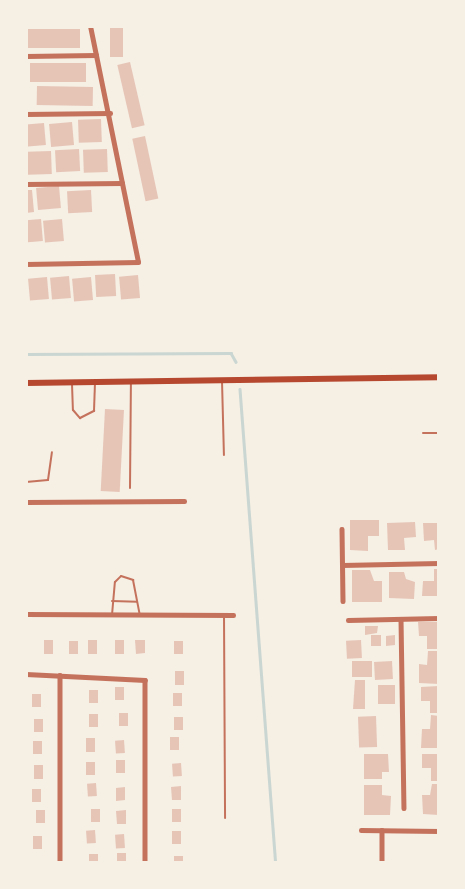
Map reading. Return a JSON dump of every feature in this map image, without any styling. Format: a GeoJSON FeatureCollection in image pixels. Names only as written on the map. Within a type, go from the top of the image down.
{"type":"FeatureCollection","features":[{"type":"Feature","properties":{"kind":"main road"},"geometry":{"type":"LineString","coordinates":[[26,383],[131,382],[222,378],[439,377]]}},
{"type":"Feature","properties":{"kind":"street"},"geometry":{"type":"LineString","coordinates":[[26,264],[138,262],[110,113],[90,26]]}},
{"type":"Feature","properties":{"kind":"street"},"geometry":{"type":"LineString","coordinates":[[26,56],[96,55]]}},
{"type":"Feature","properties":{"kind":"street"},"geometry":{"type":"LineString","coordinates":[[26,114],[110,113]]}},
{"type":"Feature","properties":{"kind":"street"},"geometry":{"type":"LineString","coordinates":[[26,184],[122,183]]}},
{"type":"Feature","properties":{"kind":"street"},"geometry":{"type":"LineString","coordinates":[[26,502],[184,501]]}},
{"type":"Feature","properties":{"kind":"street"},"geometry":{"type":"LineString","coordinates":[[342,529],[343,602]]}},
{"type":"Feature","properties":{"kind":"street"},"geometry":{"type":"LineString","coordinates":[[342,565],[439,563]]}},
{"type":"Feature","properties":{"kind":"street"},"geometry":{"type":"LineString","coordinates":[[26,614],[233,615]]}},
{"type":"Feature","properties":{"kind":"street"},"geometry":{"type":"LineString","coordinates":[[348,620],[439,618]]}},
{"type":"Feature","properties":{"kind":"street"},"geometry":{"type":"LineString","coordinates":[[401,619],[404,808]]}},
{"type":"Feature","properties":{"kind":"street"},"geometry":{"type":"LineString","coordinates":[[26,674],[140,676],[146,686],[145,863]]}},
{"type":"Feature","properties":{"kind":"street"},"geometry":{"type":"LineString","coordinates":[[60,675],[60,863]]}},
{"type":"Feature","properties":{"kind":"street"},"geometry":{"type":"LineString","coordinates":[[361,830],[439,831]]}},
{"type":"Feature","properties":{"kind":"street"},"geometry":{"type":"LineString","coordinates":[[382,830],[382,863]]}},
{"type":"Feature","properties":{"kind":"lane"},"geometry":{"type":"LineString","coordinates":[[222,378],[224,455]]}},
{"type":"Feature","properties":{"kind":"lane"},"geometry":{"type":"LineString","coordinates":[[72,382],[73,410],[80,418],[94,411],[95,382]]}},
{"type":"Feature","properties":{"kind":"lane"},"geometry":{"type":"LineString","coordinates":[[130,488],[131,382]]}},
{"type":"Feature","properties":{"kind":"lane"},"geometry":{"type":"LineString","coordinates":[[424,433],[439,433]]}},
{"type":"Feature","properties":{"kind":"lane"},"geometry":{"type":"LineString","coordinates":[[26,482],[48,480],[52,452]]}},
{"type":"Feature","properties":{"kind":"lane"},"geometry":{"type":"LineString","coordinates":[[112,614],[115,582],[121,576],[132,580],[140,615]]}},
{"type":"Feature","properties":{"kind":"lane"},"geometry":{"type":"LineString","coordinates":[[112,601],[138,602]]}},
{"type":"Feature","properties":{"kind":"lane"},"geometry":{"type":"LineString","coordinates":[[224,615],[225,818]]}},
{"type":"Feature","properties":{"kind":"building"},"geometry":{"type":"Polygon","coordinates":[[[110,26],[123,26],[123,57],[110,57],[110,26]]]}},
{"type":"Feature","properties":{"kind":"building"},"geometry":{"type":"Polygon","coordinates":[[[26,29],[80,29],[80,48],[26,48],[26,29]]]}},
{"type":"Feature","properties":{"kind":"building"},"geometry":{"type":"Polygon","coordinates":[[[130,62],[145,125],[132,128],[117,65],[130,62]]]}},
{"type":"Feature","properties":{"kind":"building"},"geometry":{"type":"Polygon","coordinates":[[[30,63],[86,63],[86,82],[30,82],[30,63]]]}},
{"type":"Feature","properties":{"kind":"building"},"geometry":{"type":"Polygon","coordinates":[[[37,86],[93,87],[93,106],[37,105],[37,86]]]}},
{"type":"Feature","properties":{"kind":"building"},"geometry":{"type":"Polygon","coordinates":[[[101,119],[102,142],[79,143],[78,120],[101,119]]]}},
{"type":"Feature","properties":{"kind":"building"},"geometry":{"type":"Polygon","coordinates":[[[72,122],[74,145],[51,147],[49,124],[72,122]]]}},
{"type":"Feature","properties":{"kind":"building"},"geometry":{"type":"Polygon","coordinates":[[[44,123],[46,145],[28,146],[26,125],[44,123]]]}},
{"type":"Feature","properties":{"kind":"building"},"geometry":{"type":"Polygon","coordinates":[[[145,136],[158,199],[146,201],[132,139],[145,136]]]}},
{"type":"Feature","properties":{"kind":"building"},"geometry":{"type":"Polygon","coordinates":[[[79,149],[80,171],[56,172],[55,150],[79,149]]]}},
{"type":"Feature","properties":{"kind":"building"},"geometry":{"type":"Polygon","coordinates":[[[107,149],[108,172],[84,173],[83,150],[107,149]]]}},
{"type":"Feature","properties":{"kind":"building"},"geometry":{"type":"Polygon","coordinates":[[[51,151],[52,174],[28,175],[27,152],[51,151]]]}},
{"type":"Feature","properties":{"kind":"building"},"geometry":{"type":"Polygon","coordinates":[[[59,186],[61,208],[38,210],[36,188],[59,186]]]}},
{"type":"Feature","properties":{"kind":"building"},"geometry":{"type":"Polygon","coordinates":[[[26,190],[32,190],[34,212],[26,213],[26,190]]]}},
{"type":"Feature","properties":{"kind":"building"},"geometry":{"type":"Polygon","coordinates":[[[91,190],[92,212],[68,213],[67,191],[91,190]]]}},
{"type":"Feature","properties":{"kind":"building"},"geometry":{"type":"Polygon","coordinates":[[[41,219],[43,241],[28,242],[26,220],[41,219]]]}},
{"type":"Feature","properties":{"kind":"building"},"geometry":{"type":"Polygon","coordinates":[[[62,219],[64,241],[45,243],[43,221],[62,219]]]}},
{"type":"Feature","properties":{"kind":"building"},"geometry":{"type":"Polygon","coordinates":[[[115,274],[116,296],[96,297],[95,275],[115,274]]]}},
{"type":"Feature","properties":{"kind":"building"},"geometry":{"type":"Polygon","coordinates":[[[138,275],[140,298],[121,300],[119,277],[138,275]]]}},
{"type":"Feature","properties":{"kind":"building"},"geometry":{"type":"Polygon","coordinates":[[[69,276],[71,298],[52,300],[50,278],[69,276]]]}},
{"type":"Feature","properties":{"kind":"building"},"geometry":{"type":"Polygon","coordinates":[[[47,277],[49,299],[30,301],[28,279],[47,277]]]}},
{"type":"Feature","properties":{"kind":"building"},"geometry":{"type":"Polygon","coordinates":[[[91,277],[93,300],[74,302],[72,279],[91,277]]]}},
{"type":"Feature","properties":{"kind":"building"},"geometry":{"type":"Polygon","coordinates":[[[105,409],[124,410],[120,492],[101,491],[105,409]]]}},
{"type":"Feature","properties":{"kind":"building"},"geometry":{"type":"Polygon","coordinates":[[[350,520],[379,520],[379,536],[368,536],[368,551],[350,550],[350,520]]]}},
{"type":"Feature","properties":{"kind":"building"},"geometry":{"type":"Polygon","coordinates":[[[415,522],[416,537],[404,538],[405,550],[388,550],[387,523],[415,522]]]}},
{"type":"Feature","properties":{"kind":"building"},"geometry":{"type":"Polygon","coordinates":[[[423,523],[439,523],[439,549],[435,550],[434,540],[424,541],[423,523]]]}},
{"type":"Feature","properties":{"kind":"building"},"geometry":{"type":"Polygon","coordinates":[[[434,569],[439,569],[439,596],[422,596],[423,581],[434,581],[434,569]]]}},
{"type":"Feature","properties":{"kind":"building"},"geometry":{"type":"Polygon","coordinates":[[[352,570],[370,570],[374,581],[382,581],[382,602],[352,602],[352,570]]]}},
{"type":"Feature","properties":{"kind":"building"},"geometry":{"type":"Polygon","coordinates":[[[389,572],[404,572],[406,579],[415,582],[414,599],[389,598],[389,572]]]}},
{"type":"Feature","properties":{"kind":"building"},"geometry":{"type":"Polygon","coordinates":[[[418,622],[439,622],[439,649],[427,649],[427,636],[419,636],[418,622]]]}},
{"type":"Feature","properties":{"kind":"building"},"geometry":{"type":"Polygon","coordinates":[[[365,626],[378,626],[377,633],[365,635],[365,626]]]}},
{"type":"Feature","properties":{"kind":"building"},"geometry":{"type":"Polygon","coordinates":[[[371,635],[381,635],[381,646],[371,646],[371,635]]]}},
{"type":"Feature","properties":{"kind":"building"},"geometry":{"type":"Polygon","coordinates":[[[395,635],[395,645],[386,646],[386,636],[395,635]]]}},
{"type":"Feature","properties":{"kind":"building"},"geometry":{"type":"Polygon","coordinates":[[[44,640],[53,640],[53,654],[44,654],[44,640]]]}},
{"type":"Feature","properties":{"kind":"building"},"geometry":{"type":"Polygon","coordinates":[[[88,640],[97,640],[97,654],[88,654],[88,640]]]}},
{"type":"Feature","properties":{"kind":"building"},"geometry":{"type":"Polygon","coordinates":[[[115,640],[124,640],[124,654],[115,654],[115,640]]]}},
{"type":"Feature","properties":{"kind":"building"},"geometry":{"type":"Polygon","coordinates":[[[135,640],[145,640],[145,653],[136,654],[135,640]]]}},
{"type":"Feature","properties":{"kind":"building"},"geometry":{"type":"Polygon","coordinates":[[[361,640],[362,658],[347,659],[346,641],[361,640]]]}},
{"type":"Feature","properties":{"kind":"building"},"geometry":{"type":"Polygon","coordinates":[[[69,641],[78,641],[78,654],[69,654],[69,641]]]}},
{"type":"Feature","properties":{"kind":"building"},"geometry":{"type":"Polygon","coordinates":[[[174,641],[183,641],[183,654],[174,654],[174,641]]]}},
{"type":"Feature","properties":{"kind":"building"},"geometry":{"type":"Polygon","coordinates":[[[428,651],[439,651],[439,684],[419,683],[419,664],[427,665],[428,651]]]}},
{"type":"Feature","properties":{"kind":"building"},"geometry":{"type":"Polygon","coordinates":[[[352,661],[372,661],[372,677],[352,677],[352,661]]]}},
{"type":"Feature","properties":{"kind":"building"},"geometry":{"type":"Polygon","coordinates":[[[392,661],[393,679],[375,680],[374,662],[392,661]]]}},
{"type":"Feature","properties":{"kind":"building"},"geometry":{"type":"Polygon","coordinates":[[[175,671],[184,671],[184,685],[175,685],[175,671]]]}},
{"type":"Feature","properties":{"kind":"building"},"geometry":{"type":"Polygon","coordinates":[[[355,680],[365,680],[365,709],[353,709],[355,680]]]}},
{"type":"Feature","properties":{"kind":"building"},"geometry":{"type":"Polygon","coordinates":[[[378,685],[395,685],[395,704],[378,704],[378,685]]]}},
{"type":"Feature","properties":{"kind":"building"},"geometry":{"type":"Polygon","coordinates":[[[439,686],[439,713],[430,713],[430,701],[421,701],[421,687],[439,686]]]}},
{"type":"Feature","properties":{"kind":"building"},"geometry":{"type":"Polygon","coordinates":[[[115,687],[124,687],[124,700],[115,700],[115,687]]]}},
{"type":"Feature","properties":{"kind":"building"},"geometry":{"type":"Polygon","coordinates":[[[89,690],[98,690],[98,703],[89,703],[89,690]]]}},
{"type":"Feature","properties":{"kind":"building"},"geometry":{"type":"Polygon","coordinates":[[[173,693],[182,693],[182,706],[173,706],[173,693]]]}},
{"type":"Feature","properties":{"kind":"building"},"geometry":{"type":"Polygon","coordinates":[[[32,694],[41,694],[41,707],[32,707],[32,694]]]}},
{"type":"Feature","properties":{"kind":"building"},"geometry":{"type":"Polygon","coordinates":[[[119,713],[128,713],[128,726],[119,726],[119,713]]]}},
{"type":"Feature","properties":{"kind":"building"},"geometry":{"type":"Polygon","coordinates":[[[89,714],[98,714],[98,727],[89,727],[89,714]]]}},
{"type":"Feature","properties":{"kind":"building"},"geometry":{"type":"Polygon","coordinates":[[[431,715],[439,716],[439,748],[421,748],[422,729],[430,729],[431,715]]]}},
{"type":"Feature","properties":{"kind":"building"},"geometry":{"type":"Polygon","coordinates":[[[376,716],[377,747],[359,748],[358,717],[376,716]]]}},
{"type":"Feature","properties":{"kind":"building"},"geometry":{"type":"Polygon","coordinates":[[[174,717],[183,717],[183,730],[174,730],[174,717]]]}},
{"type":"Feature","properties":{"kind":"building"},"geometry":{"type":"Polygon","coordinates":[[[34,719],[43,719],[43,732],[34,732],[34,719]]]}},
{"type":"Feature","properties":{"kind":"building"},"geometry":{"type":"Polygon","coordinates":[[[170,737],[179,737],[179,750],[170,750],[170,737]]]}},
{"type":"Feature","properties":{"kind":"building"},"geometry":{"type":"Polygon","coordinates":[[[86,738],[95,738],[95,752],[86,752],[86,738]]]}},
{"type":"Feature","properties":{"kind":"building"},"geometry":{"type":"Polygon","coordinates":[[[124,740],[125,753],[116,754],[115,741],[124,740]]]}},
{"type":"Feature","properties":{"kind":"building"},"geometry":{"type":"Polygon","coordinates":[[[33,741],[42,741],[42,754],[33,754],[33,741]]]}},
{"type":"Feature","properties":{"kind":"building"},"geometry":{"type":"Polygon","coordinates":[[[364,754],[388,754],[389,772],[382,772],[382,779],[364,779],[364,754]]]}},
{"type":"Feature","properties":{"kind":"building"},"geometry":{"type":"Polygon","coordinates":[[[422,754],[439,754],[439,781],[431,781],[431,768],[422,768],[422,754]]]}},
{"type":"Feature","properties":{"kind":"building"},"geometry":{"type":"Polygon","coordinates":[[[116,760],[125,760],[125,773],[116,773],[116,760]]]}},
{"type":"Feature","properties":{"kind":"building"},"geometry":{"type":"Polygon","coordinates":[[[86,762],[95,762],[95,775],[86,775],[86,762]]]}},
{"type":"Feature","properties":{"kind":"building"},"geometry":{"type":"Polygon","coordinates":[[[181,763],[182,776],[173,777],[172,764],[181,763]]]}},
{"type":"Feature","properties":{"kind":"building"},"geometry":{"type":"Polygon","coordinates":[[[34,765],[43,765],[43,779],[34,779],[34,765]]]}},
{"type":"Feature","properties":{"kind":"building"},"geometry":{"type":"Polygon","coordinates":[[[96,783],[97,796],[88,797],[87,784],[96,783]]]}},
{"type":"Feature","properties":{"kind":"building"},"geometry":{"type":"Polygon","coordinates":[[[432,784],[439,784],[439,815],[423,814],[422,795],[430,795],[432,784]]]}},
{"type":"Feature","properties":{"kind":"building"},"geometry":{"type":"Polygon","coordinates":[[[364,785],[382,785],[382,795],[391,796],[390,815],[364,815],[364,785]]]}},
{"type":"Feature","properties":{"kind":"building"},"geometry":{"type":"Polygon","coordinates":[[[181,786],[181,800],[172,800],[171,787],[181,786]]]}},
{"type":"Feature","properties":{"kind":"building"},"geometry":{"type":"Polygon","coordinates":[[[125,787],[125,800],[116,801],[116,788],[125,787]]]}},
{"type":"Feature","properties":{"kind":"building"},"geometry":{"type":"Polygon","coordinates":[[[32,789],[41,789],[41,802],[32,802],[32,789]]]}},
{"type":"Feature","properties":{"kind":"building"},"geometry":{"type":"Polygon","coordinates":[[[91,809],[100,809],[100,822],[91,822],[91,809]]]}},
{"type":"Feature","properties":{"kind":"building"},"geometry":{"type":"Polygon","coordinates":[[[172,809],[181,809],[181,822],[172,822],[172,809]]]}},
{"type":"Feature","properties":{"kind":"building"},"geometry":{"type":"Polygon","coordinates":[[[36,810],[45,810],[45,823],[36,823],[36,810]]]}},
{"type":"Feature","properties":{"kind":"building"},"geometry":{"type":"Polygon","coordinates":[[[126,810],[126,824],[117,824],[116,811],[126,810]]]}},
{"type":"Feature","properties":{"kind":"building"},"geometry":{"type":"Polygon","coordinates":[[[95,830],[96,843],[87,844],[86,831],[95,830]]]}},
{"type":"Feature","properties":{"kind":"building"},"geometry":{"type":"Polygon","coordinates":[[[172,831],[181,831],[181,844],[172,844],[172,831]]]}},
{"type":"Feature","properties":{"kind":"building"},"geometry":{"type":"Polygon","coordinates":[[[124,834],[125,848],[116,849],[115,835],[124,834]]]}},
{"type":"Feature","properties":{"kind":"building"},"geometry":{"type":"Polygon","coordinates":[[[33,836],[42,836],[42,849],[33,849],[33,836]]]}},
{"type":"Feature","properties":{"kind":"building"},"geometry":{"type":"Polygon","coordinates":[[[117,853],[126,853],[126,863],[117,863],[117,853]]]}},
{"type":"Feature","properties":{"kind":"building"},"geometry":{"type":"Polygon","coordinates":[[[89,854],[98,854],[98,863],[89,863],[89,854]]]}},
{"type":"Feature","properties":{"kind":"building"},"geometry":{"type":"Polygon","coordinates":[[[174,856],[183,856],[183,863],[174,863],[174,856]]]}},
{"type":"Feature","properties":{"kind":"waterway"},"geometry":{"type":"LineString","coordinates":[[26,354],[231,353],[236,362]]}},
{"type":"Feature","properties":{"kind":"waterway"},"geometry":{"type":"LineString","coordinates":[[240,389],[276,863]]}}]}
